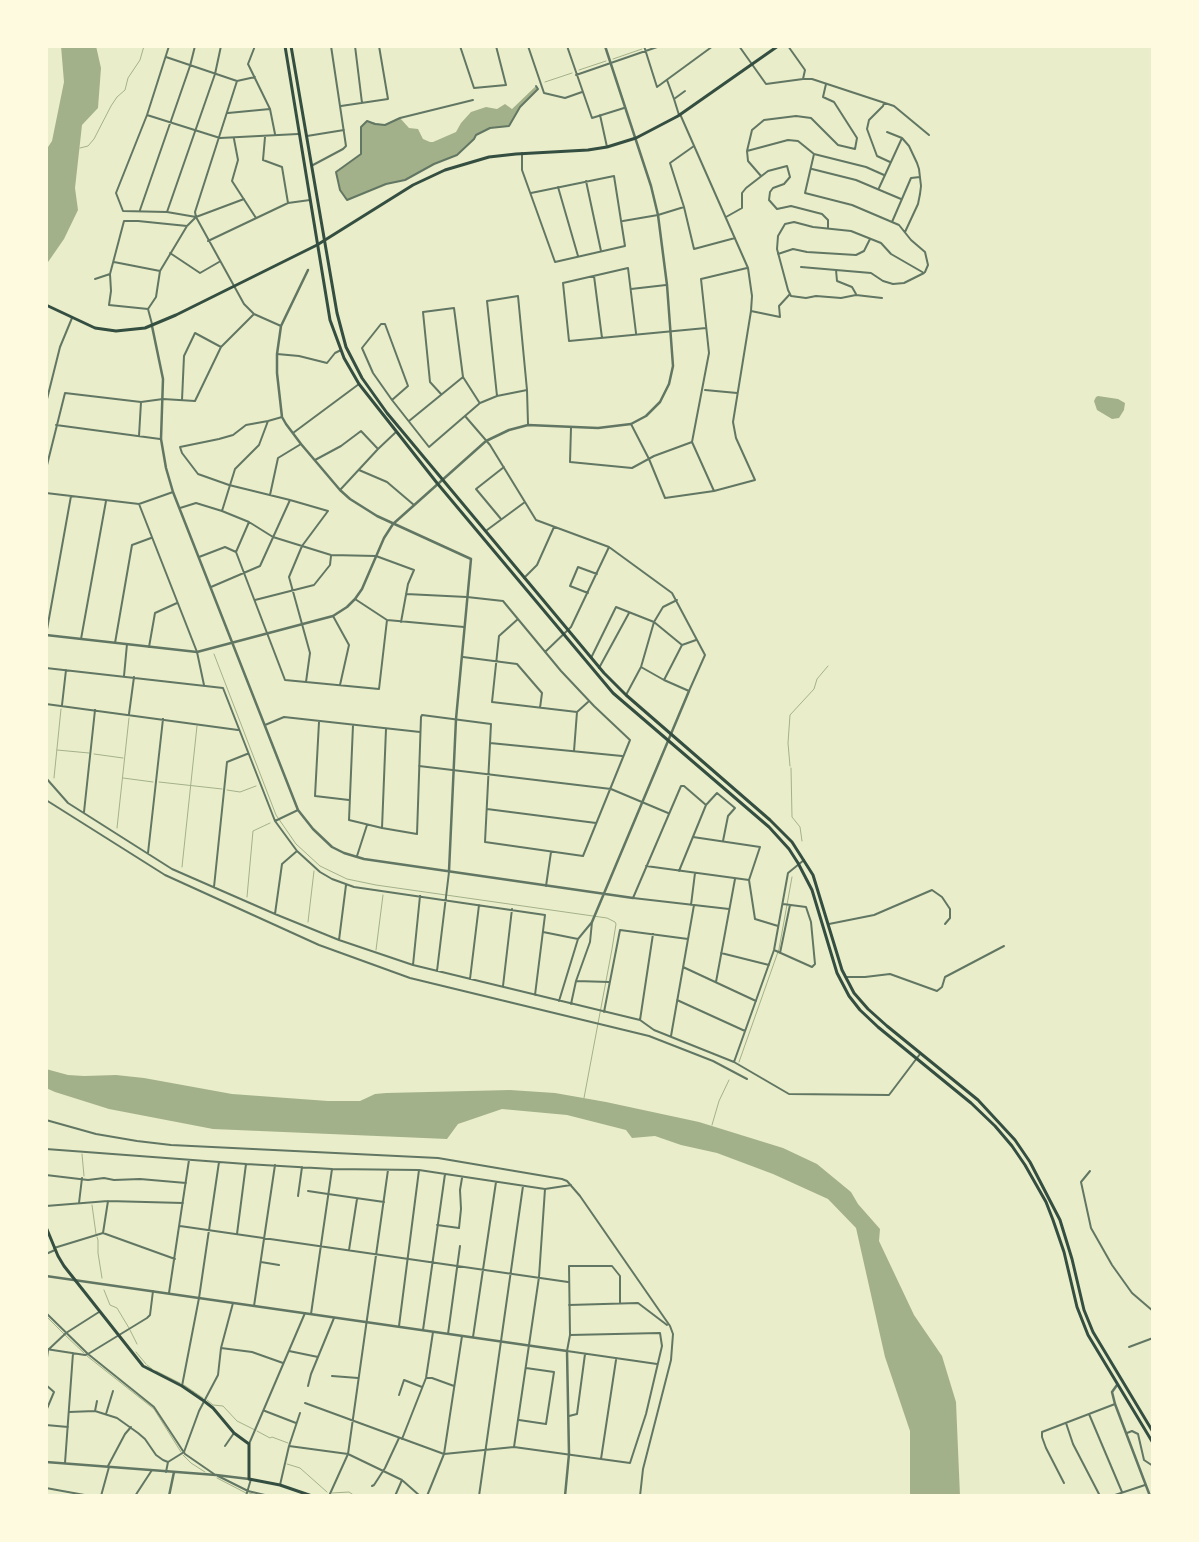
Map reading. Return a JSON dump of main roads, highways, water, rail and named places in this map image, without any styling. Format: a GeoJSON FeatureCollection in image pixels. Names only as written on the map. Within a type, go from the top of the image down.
{"type":"FeatureCollection","features":[{"type":"Feature","properties":{"kind":"main road"},"geometry":{"type":"LineString","coordinates":[[285,46],[330,320],[341,350],[359,384],[437,483],[613,693],[769,827],[789,849],[812,890],[836,973],[849,996],[860,1010],[983,1114],[1012,1146],[1046,1202],[1058,1232],[1077,1307],[1093,1346],[1153,1443]]}},
{"type":"Feature","properties":{"kind":"main road"},"geometry":{"type":"LineString","coordinates":[[291,46],[337,313],[344,343],[362,378],[442,479],[599,668],[626,695],[779,828],[804,860],[813,875],[845,977],[854,993],[868,1010],[985,1107],[1014,1140],[1030,1162],[1060,1220],[1070,1251],[1084,1310],[1093,1332],[1153,1432]]}},
{"type":"Feature","properties":{"kind":"main road"},"geometry":{"type":"LineString","coordinates":[[46,304],[96,328],[132,330],[152,326],[317,245],[419,181],[445,170],[483,159],[606,147],[636,138],[680,114],[778,46]]}},
{"type":"Feature","properties":{"kind":"main road"},"geometry":{"type":"LineString","coordinates":[[46,1227],[54,1249],[64,1266],[144,1366],[182,1386],[204,1401],[213,1408],[234,1433],[249,1444],[250,1479],[280,1485],[312,1496]]}},
{"type":"Feature","properties":{"kind":"waterway"},"geometry":{"type":"LineString","coordinates":[[80,148],[88,146],[94,139],[111,106],[125,90],[128,78],[140,60],[144,46]]}},
{"type":"Feature","properties":{"kind":"waterway"},"geometry":{"type":"LineString","coordinates":[[613,59],[642,49]]}},
{"type":"Feature","properties":{"kind":"waterway"},"geometry":{"type":"LineString","coordinates":[[579,70],[606,61]]}},
{"type":"Feature","properties":{"kind":"waterway"},"geometry":{"type":"LineString","coordinates":[[545,82],[572,73]]}},
{"type":"Feature","properties":{"kind":"waterway"},"geometry":{"type":"LineString","coordinates":[[214,654],[276,815],[296,844],[320,866],[347,879],[376,885],[607,918],[615,922],[612,949],[584,1098]]}},
{"type":"Feature","properties":{"kind":"waterway"},"geometry":{"type":"LineString","coordinates":[[790,766],[788,743],[790,715],[814,689],[817,679],[828,666]]}},
{"type":"Feature","properties":{"kind":"waterway"},"geometry":{"type":"LineString","coordinates":[[54,778],[61,709]]}},
{"type":"Feature","properties":{"kind":"waterway"},"geometry":{"type":"LineString","coordinates":[[117,828],[129,718]]}},
{"type":"Feature","properties":{"kind":"waterway"},"geometry":{"type":"LineString","coordinates":[[182,867],[197,726]]}},
{"type":"Feature","properties":{"kind":"waterway"},"geometry":{"type":"LineString","coordinates":[[57,750],[89,753]]}},
{"type":"Feature","properties":{"kind":"waterway"},"geometry":{"type":"LineString","coordinates":[[94,754],[123,758]]}},
{"type":"Feature","properties":{"kind":"waterway"},"geometry":{"type":"LineString","coordinates":[[791,768],[792,817],[800,827],[802,841]]}},
{"type":"Feature","properties":{"kind":"waterway"},"geometry":{"type":"LineString","coordinates":[[123,778],[153,782]]}},
{"type":"Feature","properties":{"kind":"waterway"},"geometry":{"type":"LineString","coordinates":[[159,782],[222,789]]}},
{"type":"Feature","properties":{"kind":"waterway"},"geometry":{"type":"LineString","coordinates":[[227,790],[240,792],[256,786]]}},
{"type":"Feature","properties":{"kind":"waterway"},"geometry":{"type":"LineString","coordinates":[[247,897],[253,831],[270,823]]}},
{"type":"Feature","properties":{"kind":"waterway"},"geometry":{"type":"LineString","coordinates":[[308,922],[314,871]]}},
{"type":"Feature","properties":{"kind":"waterway"},"geometry":{"type":"LineString","coordinates":[[739,1062],[779,949],[792,877]]}},
{"type":"Feature","properties":{"kind":"waterway"},"geometry":{"type":"LineString","coordinates":[[376,950],[383,895]]}},
{"type":"Feature","properties":{"kind":"waterway"},"geometry":{"type":"LineString","coordinates":[[712,1125],[719,1101],[729,1080]]}},
{"type":"Feature","properties":{"kind":"waterway"},"geometry":{"type":"LineString","coordinates":[[82,1154],[84,1176]]}},
{"type":"Feature","properties":{"kind":"waterway"},"geometry":{"type":"LineString","coordinates":[[92,1205],[96,1234]]}},
{"type":"Feature","properties":{"kind":"waterway"},"geometry":{"type":"LineString","coordinates":[[97,1237],[102,1278]]}},
{"type":"Feature","properties":{"kind":"waterway"},"geometry":{"type":"LineString","coordinates":[[104,1290],[110,1305],[117,1308],[129,1328]]}},
{"type":"Feature","properties":{"kind":"waterway"},"geometry":{"type":"LineString","coordinates":[[46,1316],[64,1334]]}},
{"type":"Feature","properties":{"kind":"waterway"},"geometry":{"type":"LineString","coordinates":[[130,1330],[137,1344]]}},
{"type":"Feature","properties":{"kind":"waterway"},"geometry":{"type":"LineString","coordinates":[[65,1335],[84,1353]]}},
{"type":"Feature","properties":{"kind":"waterway"},"geometry":{"type":"LineString","coordinates":[[136,1352],[146,1364]]}},
{"type":"Feature","properties":{"kind":"waterway"},"geometry":{"type":"LineString","coordinates":[[87,1356],[154,1409],[181,1452]]}},
{"type":"Feature","properties":{"kind":"waterway"},"geometry":{"type":"LineString","coordinates":[[147,1365],[152,1369]]}},
{"type":"Feature","properties":{"kind":"waterway"},"geometry":{"type":"LineString","coordinates":[[156,1371],[180,1383]]}},
{"type":"Feature","properties":{"kind":"waterway"},"geometry":{"type":"LineString","coordinates":[[184,1385],[203,1398]]}},
{"type":"Feature","properties":{"kind":"waterway"},"geometry":{"type":"LineString","coordinates":[[207,1400],[213,1405],[223,1406],[237,1421],[255,1430]]}},
{"type":"Feature","properties":{"kind":"waterway"},"geometry":{"type":"LineString","coordinates":[[257,1431],[270,1438],[288,1443]]}},
{"type":"Feature","properties":{"kind":"waterway"},"geometry":{"type":"LineString","coordinates":[[183,1455],[205,1472]]}},
{"type":"Feature","properties":{"kind":"waterway"},"geometry":{"type":"LineString","coordinates":[[287,1464],[300,1468],[327,1492]]}},
{"type":"Feature","properties":{"kind":"waterway"},"geometry":{"type":"LineString","coordinates":[[217,1478],[246,1493]]}},
{"type":"Feature","properties":{"kind":"waterway"},"geometry":{"type":"LineString","coordinates":[[332,1493],[349,1492],[355,1496]]}},
{"type":"Feature","properties":{"kind":"waterway"},"geometry":{"type":"LineString","coordinates":[[249,1493],[261,1496]]}}]}
